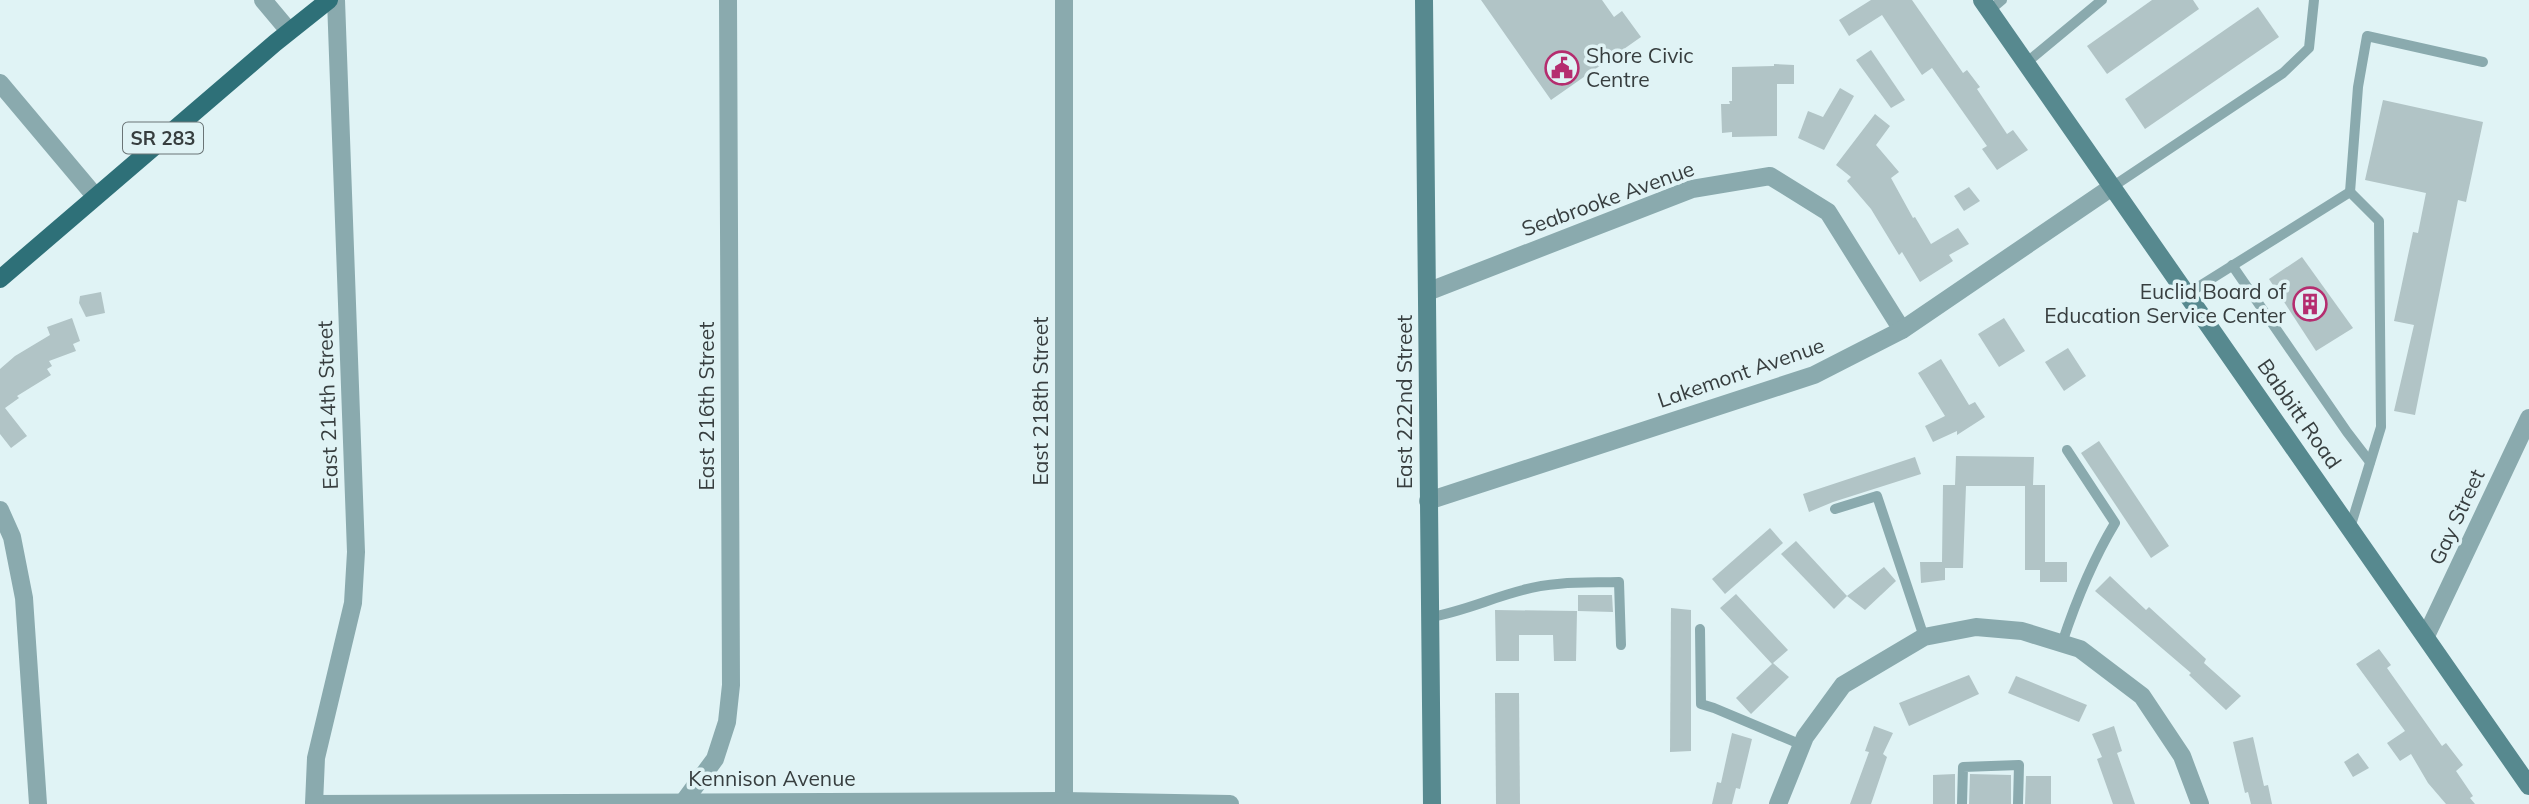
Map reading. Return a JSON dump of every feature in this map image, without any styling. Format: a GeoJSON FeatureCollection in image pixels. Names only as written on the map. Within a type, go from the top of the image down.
{"type":"FeatureCollection","features":[{"type":"Feature","properties":{"kind":"main road","name":"SR 283"},"geometry":{"type":"LineString","coordinates":[[0,279],[289,31],[329,0]]}},
{"type":"Feature","properties":{"kind":"main road","name":"East 222nd Street"},"geometry":{"type":"LineString","coordinates":[[1424,0],[1432,804]]}},
{"type":"Feature","properties":{"kind":"main road","name":"Babbitt Road"},"geometry":{"type":"LineString","coordinates":[[1991,4],[2026,63],[2529,786]]}},
{"type":"Feature","properties":{"kind":"street"},"geometry":{"type":"LineString","coordinates":[[263,0],[289,31]]}},
{"type":"Feature","properties":{"kind":"street","name":"East 214th Street"},"geometry":{"type":"LineString","coordinates":[[314,804],[316,758],[352,603],[356,552],[336,0]]}},
{"type":"Feature","properties":{"kind":"street","name":"East 216th Street"},"geometry":{"type":"LineString","coordinates":[[684,803],[715,759],[727,722],[731,685],[728,0]]}},
{"type":"Feature","properties":{"kind":"street","name":"East 218th Street"},"geometry":{"type":"LineString","coordinates":[[1064,801],[1065,0]]}},
{"type":"Feature","properties":{"kind":"street"},"geometry":{"type":"LineString","coordinates":[[0,83],[95,196]]}},
{"type":"Feature","properties":{"kind":"street","name":"Seabrooke Avenue"},"geometry":{"type":"LineString","coordinates":[[1427,292],[1692,188],[1770,176],[1828,212],[1902,330]]}},
{"type":"Feature","properties":{"kind":"street","name":"Lakemont Avenue"},"geometry":{"type":"LineString","coordinates":[[1429,501],[1814,375],[1902,330],[2112,187]]}},
{"type":"Feature","properties":{"kind":"street","name":"Gay Street"},"geometry":{"type":"LineString","coordinates":[[2426,636],[2529,418]]}},
{"type":"Feature","properties":{"kind":"street"},"geometry":{"type":"LineString","coordinates":[[0,510],[12,537],[24,598],[38,804]]}},
{"type":"Feature","properties":{"kind":"street"},"geometry":{"type":"LineString","coordinates":[[1778,804],[1805,737],[1843,685],[1924,637],[1976,627],[2022,631],[2080,649],[2142,696],[2182,756],[2200,804]]}},
{"type":"Feature","properties":{"kind":"street","name":"Kennison Avenue"},"geometry":{"type":"LineString","coordinates":[[314,804],[1064,801],[1230,804]]}},
{"type":"Feature","properties":{"kind":"lane"},"geometry":{"type":"LineString","coordinates":[[2026,63],[2102,0]]}},
{"type":"Feature","properties":{"kind":"lane"},"geometry":{"type":"LineString","coordinates":[[2112,187],[2283,73],[2309,48],[2314,0]]}},
{"type":"Feature","properties":{"kind":"lane"},"geometry":{"type":"LineString","coordinates":[[2350,528],[2381,427],[2379,221],[2350,192],[2358,87],[2367,36],[2483,62]]}},
{"type":"Feature","properties":{"kind":"lane"},"geometry":{"type":"LineString","coordinates":[[2187,294],[2350,192]]}},
{"type":"Feature","properties":{"kind":"lane"},"geometry":{"type":"LineString","coordinates":[[2232,265],[2370,462]]}},
{"type":"Feature","properties":{"kind":"lane"},"geometry":{"type":"LineString","coordinates":[[2062,643],[2076,602],[2099,550],[2115,523],[2067,450]]}},
{"type":"Feature","properties":{"kind":"lane"},"geometry":{"type":"LineString","coordinates":[[1835,509],[1877,496],[1924,637]]}},
{"type":"Feature","properties":{"kind":"lane"},"geometry":{"type":"LineString","coordinates":[[1430,617],[1451,614],[1524,589],[1619,582],[1621,645]]}},
{"type":"Feature","properties":{"kind":"lane"},"geometry":{"type":"LineString","coordinates":[[1700,629],[1701,704],[1802,745]]}},
{"type":"Feature","properties":{"kind":"lane"},"geometry":{"type":"LineString","coordinates":[[1962,804],[1963,767],[2019,765],[2018,804]]}},
{"type":"Feature","properties":{"kind":"building","name":"Shore Civic Centre"},"geometry":{"type":"Polygon","coordinates":[[[1481,0],[1602,0],[1614,17],[1622,11],[1641,37],[1551,100],[1481,0]]]}},
{"type":"Feature","properties":{"kind":"building"},"geometry":{"type":"Polygon","coordinates":[[[1871,0],[1912,0],[1963,73],[1967,70],[1980,87],[1977,89],[2007,134],[2013,130],[2028,150],[1997,170],[1982,149],[1987,146],[1932,68],[1922,75],[1882,15],[1849,36],[1839,20],[1871,0]]]}},
{"type":"Feature","properties":{"kind":"building"},"geometry":{"type":"Polygon","coordinates":[[[2152,0],[2193,0],[2199,9],[2107,74],[2087,46],[2152,0]]]}},
{"type":"Feature","properties":{"kind":"building"},"geometry":{"type":"Polygon","coordinates":[[[2258,7],[2279,37],[2145,129],[2125,99],[2258,7]]]}},
{"type":"Feature","properties":{"kind":"building"},"geometry":{"type":"Polygon","coordinates":[[[1871,50],[1905,100],[1891,108],[1856,60],[1871,50]]]}},
{"type":"Feature","properties":{"kind":"building"},"geometry":{"type":"Polygon","coordinates":[[[1794,65],[1794,84],[1777,84],[1777,136],[1732,137],[1732,132],[1722,133],[1721,104],[1730,104],[1729,101],[1732,101],[1732,67],[1794,65]]]}},
{"type":"Feature","properties":{"kind":"building"},"geometry":{"type":"Polygon","coordinates":[[[1840,88],[1854,96],[1824,150],[1798,138],[1808,111],[1823,117],[1840,88]]]}},
{"type":"Feature","properties":{"kind":"building"},"geometry":{"type":"Polygon","coordinates":[[[2383,100],[2483,122],[2466,202],[2458,200],[2415,415],[2394,411],[2414,325],[2394,321],[2413,232],[2418,233],[2426,193],[2365,180],[2383,100]]]}},
{"type":"Feature","properties":{"kind":"building"},"geometry":{"type":"Polygon","coordinates":[[[1875,114],[1890,126],[1876,145],[1899,172],[1891,178],[1931,244],[1958,228],[1969,244],[1949,255],[1953,261],[1920,282],[1902,252],[1899,255],[1871,209],[1847,181],[1851,177],[1836,165],[1875,114]]]}},
{"type":"Feature","properties":{"kind":"building"},"geometry":{"type":"Polygon","coordinates":[[[1969,187],[1980,201],[1964,211],[1954,196],[1969,187]]]}},
{"type":"Feature","properties":{"kind":"building","name":"Euclid Board of Education Service Center"},"geometry":{"type":"Polygon","coordinates":[[[2302,257],[2353,328],[2316,351],[2269,279],[2302,257]]]}},
{"type":"Feature","properties":{"kind":"building"},"geometry":{"type":"Polygon","coordinates":[[[101,292],[105,313],[86,317],[79,303],[80,296],[101,292]]]}},
{"type":"Feature","properties":{"kind":"building"},"geometry":{"type":"Polygon","coordinates":[[[72,318],[80,341],[73,344],[76,351],[49,361],[52,366],[47,369],[51,375],[17,396],[19,398],[5,408],[27,436],[11,448],[0,434],[0,369],[15,356],[50,335],[47,327],[72,318]]]}},
{"type":"Feature","properties":{"kind":"building"},"geometry":{"type":"Polygon","coordinates":[[[2004,318],[2025,351],[1999,367],[1978,334],[2004,318]]]}},
{"type":"Feature","properties":{"kind":"building"},"geometry":{"type":"Polygon","coordinates":[[[2068,348],[2086,376],[2064,391],[2045,362],[2068,348]]]}},
{"type":"Feature","properties":{"kind":"building"},"geometry":{"type":"Polygon","coordinates":[[[1941,359],[1969,405],[1975,402],[1985,417],[1957,435],[1957,431],[1933,442],[1925,426],[1945,416],[1918,373],[1941,359]]]}},
{"type":"Feature","properties":{"kind":"building"},"geometry":{"type":"Polygon","coordinates":[[[2099,441],[2169,546],[2151,558],[2081,453],[2099,441]]]}},
{"type":"Feature","properties":{"kind":"building"},"geometry":{"type":"Polygon","coordinates":[[[1956,456],[2034,457],[2033,485],[2045,485],[2045,562],[2067,562],[2067,582],[2040,582],[2040,570],[2025,570],[2025,486],[1966,486],[1963,568],[1945,568],[1945,580],[1921,583],[1920,562],[1942,562],[1943,485],[1955,485],[1956,456]]]}},
{"type":"Feature","properties":{"kind":"building"},"geometry":{"type":"Polygon","coordinates":[[[1915,457],[1921,474],[1809,512],[1803,494],[1915,457]]]}},
{"type":"Feature","properties":{"kind":"building"},"geometry":{"type":"Polygon","coordinates":[[[1770,528],[1783,543],[1725,594],[1712,579],[1770,528]]]}},
{"type":"Feature","properties":{"kind":"building"},"geometry":{"type":"Polygon","coordinates":[[[1796,541],[1847,596],[1834,609],[1781,554],[1796,541]]]}},
{"type":"Feature","properties":{"kind":"building"},"geometry":{"type":"Polygon","coordinates":[[[1884,567],[1896,581],[1865,610],[1847,596],[1884,567]]]}},
{"type":"Feature","properties":{"kind":"building"},"geometry":{"type":"Polygon","coordinates":[[[2110,576],[2146,610],[2149,607],[2206,659],[2204,663],[2241,696],[2226,710],[2189,675],[2191,673],[2095,591],[2110,576]]]}},
{"type":"Feature","properties":{"kind":"building"},"geometry":{"type":"Polygon","coordinates":[[[1736,594],[1788,650],[1773,663],[1789,677],[1751,714],[1736,698],[1772,664],[1720,608],[1736,594]]]}},
{"type":"Feature","properties":{"kind":"building"},"geometry":{"type":"Polygon","coordinates":[[[1578,595],[1612,595],[1613,612],[1578,611],[1578,595]]]}},
{"type":"Feature","properties":{"kind":"building"},"geometry":{"type":"Polygon","coordinates":[[[1671,608],[1691,610],[1691,751],[1670,752],[1671,608]]]}},
{"type":"Feature","properties":{"kind":"building"},"geometry":{"type":"Polygon","coordinates":[[[1495,610],[1577,611],[1576,661],[1554,661],[1553,635],[1519,635],[1519,661],[1496,661],[1495,610]]]}},
{"type":"Feature","properties":{"kind":"building"},"geometry":{"type":"Polygon","coordinates":[[[2379,649],[2391,665],[2387,668],[2442,746],[2446,743],[2463,765],[2456,771],[2473,796],[2470,798],[2475,804],[2446,804],[2428,783],[2411,754],[2400,761],[2387,743],[2405,731],[2356,664],[2379,649]]]}},
{"type":"Feature","properties":{"kind":"building"},"geometry":{"type":"Polygon","coordinates":[[[1969,675],[1979,694],[1909,726],[1899,703],[1969,675]]]}},
{"type":"Feature","properties":{"kind":"building"},"geometry":{"type":"Polygon","coordinates":[[[2016,676],[2087,705],[2079,722],[2008,693],[2016,676]]]}},
{"type":"Feature","properties":{"kind":"building"},"geometry":{"type":"Polygon","coordinates":[[[1495,693],[1519,693],[1520,804],[1496,804],[1495,693]]]}},
{"type":"Feature","properties":{"kind":"building"},"geometry":{"type":"Polygon","coordinates":[[[1874,726],[1893,733],[1883,754],[1887,757],[1871,804],[1850,804],[1869,752],[1865,751],[1874,726]]]}},
{"type":"Feature","properties":{"kind":"building"},"geometry":{"type":"Polygon","coordinates":[[[2114,726],[2122,751],[2117,753],[2135,804],[2113,804],[2097,759],[2102,757],[2092,734],[2114,726]]]}},
{"type":"Feature","properties":{"kind":"building"},"geometry":{"type":"Polygon","coordinates":[[[1732,733],[1752,739],[1740,789],[1736,788],[1732,804],[1712,804],[1717,782],[1721,783],[1732,733]]]}},
{"type":"Feature","properties":{"kind":"building"},"geometry":{"type":"Polygon","coordinates":[[[2253,737],[2264,786],[2268,785],[2272,804],[2251,804],[2248,792],[2245,793],[2233,742],[2253,737]]]}},
{"type":"Feature","properties":{"kind":"building"},"geometry":{"type":"Polygon","coordinates":[[[2358,753],[2369,768],[2353,777],[2344,762],[2358,753]]]}},
{"type":"Feature","properties":{"kind":"building"},"geometry":{"type":"Polygon","coordinates":[[[1955,774],[1955,804],[1933,804],[1933,775],[1955,774]]]}},
{"type":"Feature","properties":{"kind":"building"},"geometry":{"type":"Polygon","coordinates":[[[1970,774],[2011,775],[2011,804],[1969,804],[1970,774]]]}},
{"type":"Feature","properties":{"kind":"building"},"geometry":{"type":"Polygon","coordinates":[[[2026,776],[2051,776],[2051,804],[2025,804],[2026,776]]]}},
{"type":"Feature","properties":{"kind":"place","name":"Shore Civic Centre"},"geometry":{"type":"Point","coordinates":[1562,68]}},
{"type":"Feature","properties":{"kind":"place","name":"Euclid Board of Education Service Center"},"geometry":{"type":"Point","coordinates":[2310,304]}}]}
